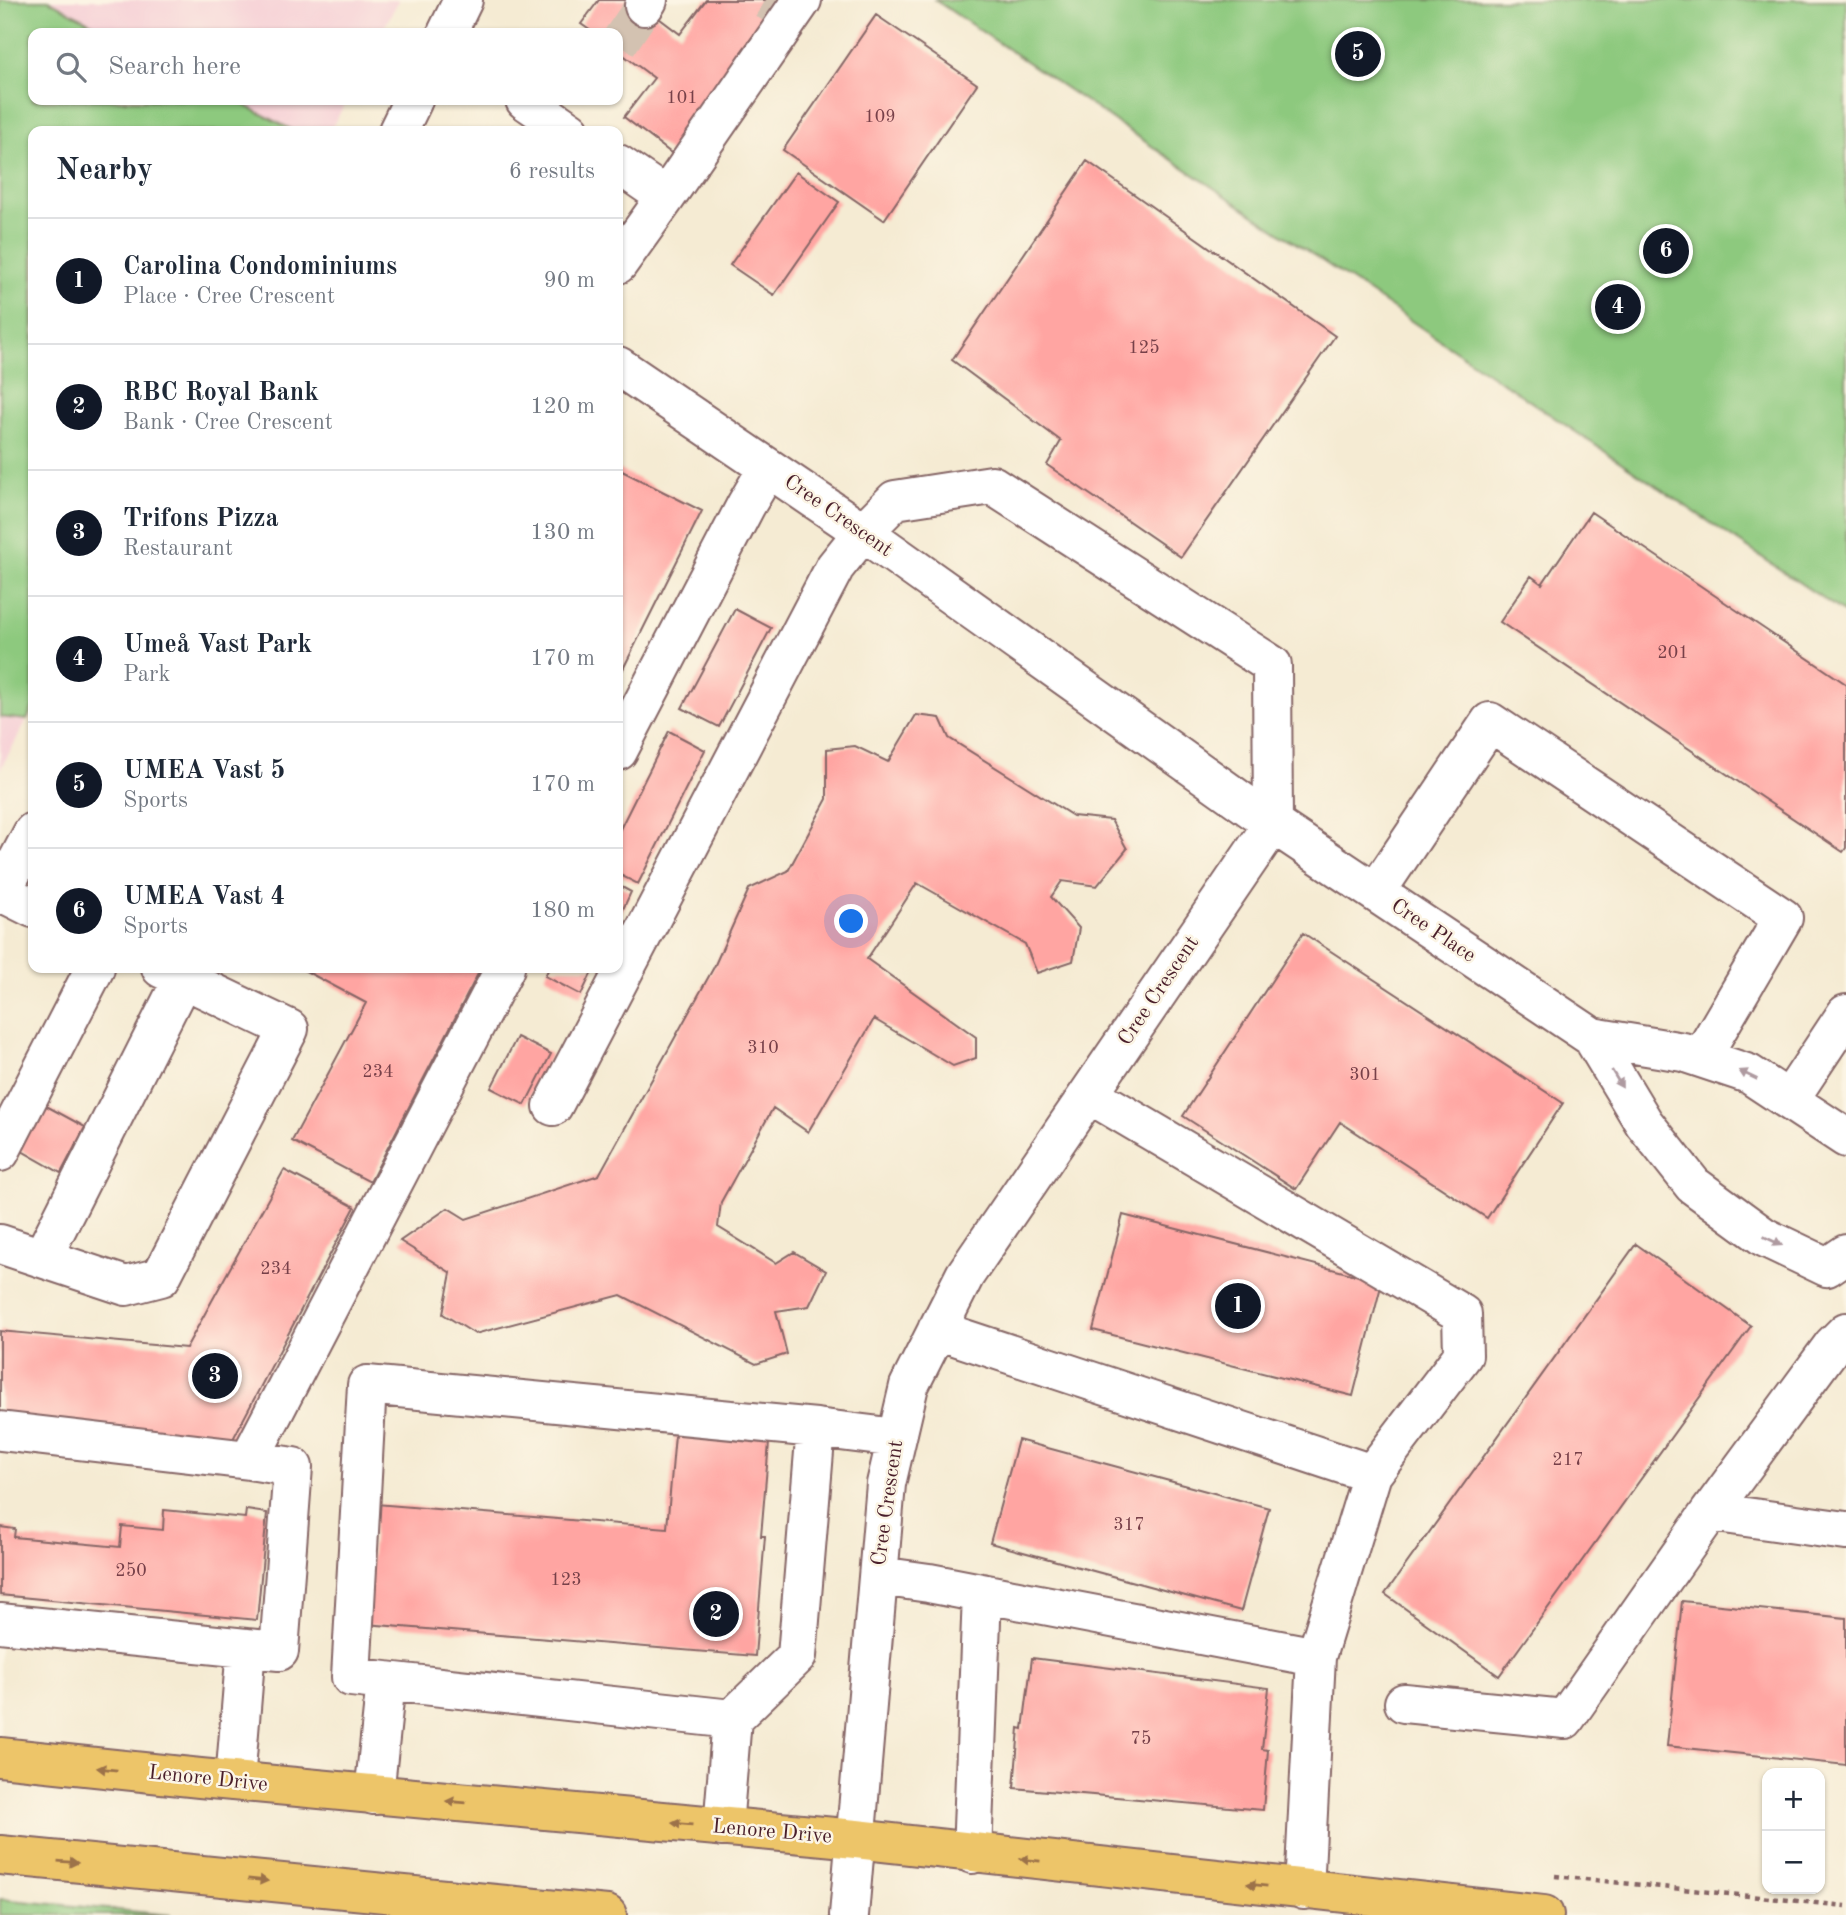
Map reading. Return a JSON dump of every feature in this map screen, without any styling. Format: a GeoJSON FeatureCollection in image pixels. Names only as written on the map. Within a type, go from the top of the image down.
{"type":"FeatureCollection","features":[{"type":"Feature","properties":{"kind":"main road","name":"Lenore Drive"},"geometry":{"type":"LineString","coordinates":[[0,1757],[374,1795],[856,1839],[972,1854],[1544,1915]]}},
{"type":"Feature","properties":{"kind":"main road"},"geometry":{"type":"LineString","coordinates":[[0,1855],[607,1915]]}},
{"type":"Feature","properties":{"kind":"street"},"geometry":{"type":"LineString","coordinates":[[449,28],[463,0]]}},
{"type":"Feature","properties":{"kind":"street"},"geometry":{"type":"LineString","coordinates":[[623,257],[667,197],[789,8]]}},
{"type":"Feature","properties":{"kind":"street"},"geometry":{"type":"LineString","coordinates":[[400,126],[411,105]]}},
{"type":"Feature","properties":{"kind":"street"},"geometry":{"type":"LineString","coordinates":[[537,105],[571,119]]}},
{"type":"Feature","properties":{"kind":"street"},"geometry":{"type":"LineString","coordinates":[[623,167],[667,197]]}},
{"type":"Feature","properties":{"kind":"street","name":"Cree Crescent"},"geometry":{"type":"LineString","coordinates":[[623,369],[863,532],[1273,824],[965,1275],[909,1386],[886,1485],[849,1915]]}},
{"type":"Feature","properties":{"kind":"street"},"geometry":{"type":"LineString","coordinates":[[623,741],[768,468]]}},
{"type":"Feature","properties":{"kind":"street"},"geometry":{"type":"LineString","coordinates":[[623,972],[835,567],[863,532],[895,500],[992,485],[1272,665],[1273,824]]}},
{"type":"Feature","properties":{"kind":"street"},"geometry":{"type":"LineString","coordinates":[[1376,892],[1490,722],[1783,918],[1702,1056]]}},
{"type":"Feature","properties":{"kind":"street","name":"Cree Place"},"geometry":{"type":"LineString","coordinates":[[1273,824],[1592,1037],[1702,1056],[1749,1074],[1846,1138]]}},
{"type":"Feature","properties":{"kind":"street"},"geometry":{"type":"LineString","coordinates":[[12,898],[28,848]]}},
{"type":"Feature","properties":{"kind":"street"},"geometry":{"type":"LineString","coordinates":[[0,1152],[92,973]]}},
{"type":"Feature","properties":{"kind":"street"},"geometry":{"type":"LineString","coordinates":[[0,1244],[42,1258],[126,1286],[161,1277],[289,1029],[172,973],[42,1258]]}},
{"type":"Feature","properties":{"kind":"street"},"geometry":{"type":"LineString","coordinates":[[249,1460],[502,973]]}},
{"type":"Feature","properties":{"kind":"street"},"geometry":{"type":"LineString","coordinates":[[553,1106],[623,973]]}},
{"type":"Feature","properties":{"kind":"street"},"geometry":{"type":"LineString","coordinates":[[1789,1100],[1846,1014]]}},
{"type":"Feature","properties":{"kind":"street","name":"Cree Place"},"geometry":{"type":"LineString","coordinates":[[1592,1037],[1644,1123],[1693,1185],[1764,1237],[1840,1268]]}},
{"type":"Feature","properties":{"kind":"street"},"geometry":{"type":"LineString","coordinates":[[1089,1094],[1462,1314],[1463,1355],[1372,1474],[1316,1657],[1304,1890]]}},
{"type":"Feature","properties":{"kind":"street"},"geometry":{"type":"LineString","coordinates":[[937,1330],[1372,1474]]}},
{"type":"Feature","properties":{"kind":"street"},"geometry":{"type":"LineString","coordinates":[[1404,1703],[1564,1719],[1710,1512],[1833,1345],[1846,1332]]}},
{"type":"Feature","properties":{"kind":"street"},"geometry":{"type":"LineString","coordinates":[[732,1719],[351,1676],[367,1384],[896,1438]]}},
{"type":"Feature","properties":{"kind":"street"},"geometry":{"type":"LineString","coordinates":[[723,1828],[732,1719],[797,1656],[816,1428]]}},
{"type":"Feature","properties":{"kind":"street"},"geometry":{"type":"LineString","coordinates":[[0,1432],[293,1467],[278,1651],[0,1623]]}},
{"type":"Feature","properties":{"kind":"street"},"geometry":{"type":"LineString","coordinates":[[1710,1512],[1846,1531]]}},
{"type":"Feature","properties":{"kind":"street"},"geometry":{"type":"LineString","coordinates":[[879,1576],[929,1583],[1316,1657]]}},
{"type":"Feature","properties":{"kind":"street"},"geometry":{"type":"LineString","coordinates":[[972,1854],[982,1594]]}},
{"type":"Feature","properties":{"kind":"street"},"geometry":{"type":"LineString","coordinates":[[235,1781],[246,1648]]}},
{"type":"Feature","properties":{"kind":"street"},"geometry":{"type":"LineString","coordinates":[[374,1795],[386,1681]]}},
{"type":"Feature","properties":{"kind":"shaded area"},"geometry":{"type":"Polygon","coordinates":[[[48,0],[399,0],[384,28],[101,28],[48,0]]]}},
{"type":"Feature","properties":{"kind":"shaded area"},"geometry":{"type":"Polygon","coordinates":[[[245,105],[344,105],[333,126],[284,126],[245,105]]]}},
{"type":"Feature","properties":{"kind":"shaded area"},"geometry":{"type":"Polygon","coordinates":[[[0,717],[27,720],[0,770],[0,717]]]}},
{"type":"Feature","properties":{"kind":"green space"},"geometry":{"type":"Polygon","coordinates":[[[0,0],[48,0],[101,28],[28,28],[28,105],[245,105],[284,126],[28,126],[28,718],[27,720],[0,717],[0,0]]]}},
{"type":"Feature","properties":{"kind":"green space"},"geometry":{"type":"Polygon","coordinates":[[[935,0],[1846,0],[1846,614],[935,0]]]}},
{"type":"Feature","properties":{"kind":"green space"},"geometry":{"type":"Polygon","coordinates":[[[0,1899],[171,1915],[0,1915],[0,1899]]]}},
{"type":"Feature","properties":{"kind":"building"},"geometry":{"type":"Polygon","coordinates":[[[599,0],[635,0],[680,34],[706,0],[780,0],[741,52],[753,61],[679,159],[624,117],[654,78],[623,55],[623,28],[587,28],[581,24],[599,0]]]}},
{"type":"Feature","properties":{"kind":"building"},"geometry":{"type":"Polygon","coordinates":[[[876,15],[977,84],[884,220],[783,150],[876,15]]]}},
{"type":"Feature","properties":{"kind":"building"},"geometry":{"type":"Polygon","coordinates":[[[1087,161],[1335,336],[1181,557],[1047,465],[1061,441],[952,360],[1087,161]]]}},
{"type":"Feature","properties":{"kind":"building"},"geometry":{"type":"Polygon","coordinates":[[[796,172],[839,202],[774,295],[730,265],[796,172]]]}},
{"type":"Feature","properties":{"kind":"building"},"geometry":{"type":"Polygon","coordinates":[[[623,472],[702,511],[623,669],[623,472]]]}},
{"type":"Feature","properties":{"kind":"building"},"geometry":{"type":"Polygon","coordinates":[[[1591,512],[1846,684],[1846,848],[1843,852],[1500,622],[1531,576],[1542,584],[1591,512]]]}},
{"type":"Feature","properties":{"kind":"building"},"geometry":{"type":"Polygon","coordinates":[[[735,609],[771,628],[719,727],[682,708],[735,609]]]}},
{"type":"Feature","properties":{"kind":"building"},"geometry":{"type":"Polygon","coordinates":[[[916,715],[940,718],[949,738],[1073,816],[1111,820],[1127,849],[1097,886],[1062,881],[1051,897],[1079,928],[1073,961],[1037,973],[1025,944],[917,883],[867,959],[976,1037],[976,1058],[953,1066],[874,1019],[808,1132],[773,1108],[721,1202],[718,1227],[776,1263],[794,1252],[826,1271],[809,1306],[776,1311],[787,1354],[756,1364],[621,1295],[475,1334],[443,1314],[451,1273],[400,1241],[448,1208],[466,1219],[599,1175],[714,967],[749,889],[788,871],[827,799],[827,749],[855,746],[888,762],[916,715]]]}},
{"type":"Feature","properties":{"kind":"building"},"geometry":{"type":"Polygon","coordinates":[[[669,731],[705,750],[638,884],[623,876],[623,823],[669,731]]]}},
{"type":"Feature","properties":{"kind":"building"},"geometry":{"type":"Polygon","coordinates":[[[623,888],[631,892],[623,909],[623,888]]]}},
{"type":"Feature","properties":{"kind":"building"},"geometry":{"type":"Polygon","coordinates":[[[1303,933],[1563,1103],[1487,1218],[1340,1122],[1296,1189],[1183,1116],[1303,933]]]}},
{"type":"Feature","properties":{"kind":"building"},"geometry":{"type":"Polygon","coordinates":[[[309,973],[478,973],[370,1182],[292,1141],[366,1003],[309,973]]]}},
{"type":"Feature","properties":{"kind":"building"},"geometry":{"type":"Polygon","coordinates":[[[546,973],[592,973],[581,995],[545,976],[546,973]]]}},
{"type":"Feature","properties":{"kind":"building"},"geometry":{"type":"Polygon","coordinates":[[[517,1037],[551,1054],[525,1105],[491,1088],[517,1037]]]}},
{"type":"Feature","properties":{"kind":"building"},"geometry":{"type":"Polygon","coordinates":[[[39,1102],[85,1127],[61,1173],[15,1147],[39,1102]]]}},
{"type":"Feature","properties":{"kind":"building"},"geometry":{"type":"Polygon","coordinates":[[[284,1170],[355,1207],[232,1441],[0,1418],[0,1331],[186,1348],[284,1170]]]}},
{"type":"Feature","properties":{"kind":"building"},"geometry":{"type":"Polygon","coordinates":[[[1123,1215],[1382,1282],[1353,1396],[1093,1330],[1123,1215]]]}},
{"type":"Feature","properties":{"kind":"building"},"geometry":{"type":"Polygon","coordinates":[[[1636,1244],[1751,1326],[1499,1676],[1385,1594],[1636,1244]]]}},
{"type":"Feature","properties":{"kind":"building"},"geometry":{"type":"Polygon","coordinates":[[[676,1423],[770,1431],[755,1656],[366,1624],[376,1504],[667,1528],[676,1423]]]}},
{"type":"Feature","properties":{"kind":"building"},"geometry":{"type":"Polygon","coordinates":[[[1018,1440],[1269,1508],[1241,1611],[990,1543],[1018,1440]]]}},
{"type":"Feature","properties":{"kind":"building"},"geometry":{"type":"Polygon","coordinates":[[[164,1510],[245,1518],[246,1510],[267,1513],[257,1620],[0,1595],[0,1527],[15,1529],[14,1537],[120,1547],[122,1526],[163,1530],[164,1510]]]}},
{"type":"Feature","properties":{"kind":"building"},"geometry":{"type":"Polygon","coordinates":[[[1682,1601],[1846,1618],[1846,1765],[1667,1746],[1682,1601]]]}},
{"type":"Feature","properties":{"kind":"building"},"geometry":{"type":"Polygon","coordinates":[[[1032,1658],[1269,1688],[1262,1749],[1268,1750],[1263,1810],[1014,1788],[1019,1728],[1023,1729],[1032,1658]]]}},
{"type":"Feature","properties":{"kind":"tunnel"},"geometry":{"type":"LineString","coordinates":[[766,0],[775,6]]}},
{"type":"Feature","properties":{"kind":"tunnel"},"geometry":{"type":"LineString","coordinates":[[623,37],[644,6]]}},
{"type":"Feature","properties":{"kind":"place","name":"UMEA Vast 5"},"geometry":{"type":"Point","coordinates":[1358,54]}},
{"type":"Feature","properties":{"kind":"place","name":"UMEA Vast 4"},"geometry":{"type":"Point","coordinates":[1666,251]}},
{"type":"Feature","properties":{"kind":"place","name":"Umeå Vast Park"},"geometry":{"type":"Point","coordinates":[1618,307]}},
{"type":"Feature","properties":{"kind":"place","name":"Carolina Condominiums"},"geometry":{"type":"Point","coordinates":[1238,1306]}},
{"type":"Feature","properties":{"kind":"place","name":"Trifons Pizza"},"geometry":{"type":"Point","coordinates":[215,1376]}},
{"type":"Feature","properties":{"kind":"place","name":"RBC Royal Bank"},"geometry":{"type":"Point","coordinates":[716,1614]}}]}
